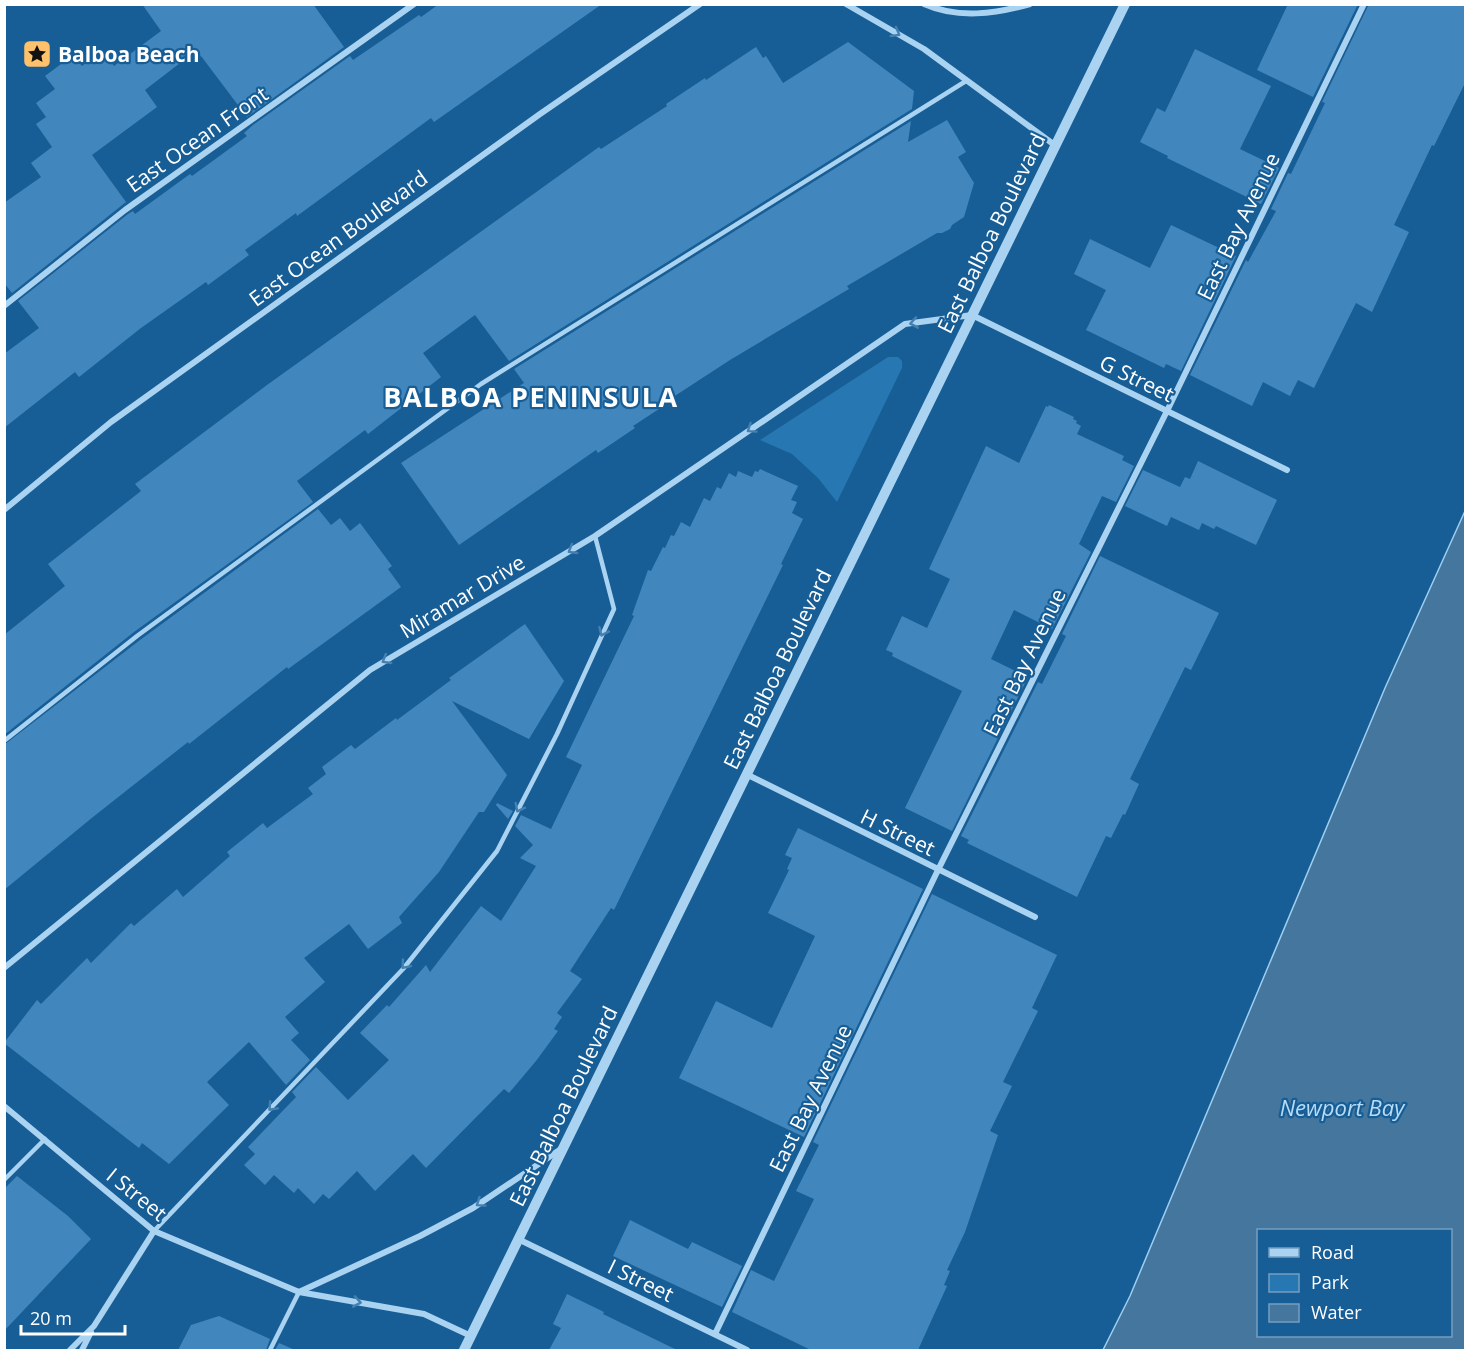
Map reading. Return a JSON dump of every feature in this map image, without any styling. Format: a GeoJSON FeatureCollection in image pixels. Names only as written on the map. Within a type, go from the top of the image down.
{"type":"FeatureCollection","features":[{"type":"Feature","properties":{"kind":"street","name":"East Ocean Front"},"geometry":{"type":"LineString","coordinates":[[4,306],[125,210],[414,4]]}},
{"type":"Feature","properties":{"kind":"street","name":"East Ocean Boulevard"},"geometry":{"type":"LineString","coordinates":[[4,510],[111,422],[540,114],[700,4]]}},
{"type":"Feature","properties":{"kind":"street"},"geometry":{"type":"LineString","coordinates":[[846,4],[924,49],[1056,146]]}},
{"type":"Feature","properties":{"kind":"street"},"geometry":{"type":"LineString","coordinates":[[924,4],[954,13],[999,13],[1030,4]]}},
{"type":"Feature","properties":{"kind":"street","name":"East Balboa Boulevard"},"geometry":{"type":"LineString","coordinates":[[464,1350],[1125,4]]}},
{"type":"Feature","properties":{"kind":"street","name":"East Bay Avenue"},"geometry":{"type":"LineString","coordinates":[[715,1335],[938,870],[1167,411],[1364,4]]}},
{"type":"Feature","properties":{"kind":"street","name":"G Street"},"geometry":{"type":"LineString","coordinates":[[972,315],[1287,470]]}},
{"type":"Feature","properties":{"kind":"street","name":"Miramar Drive"},"geometry":{"type":"LineString","coordinates":[[4,968],[370,670],[596,536],[905,324],[972,315]]}},
{"type":"Feature","properties":{"kind":"street","name":"H Street"},"geometry":{"type":"LineString","coordinates":[[748,775],[1035,917]]}},
{"type":"Feature","properties":{"kind":"street","name":"I Street"},"geometry":{"type":"LineString","coordinates":[[4,1106],[154,1231],[299,1292],[424,1314],[471,1336]]}},
{"type":"Feature","properties":{"kind":"street"},"geometry":{"type":"LineString","coordinates":[[299,1292],[420,1236],[473,1208],[564,1147]]}},
{"type":"Feature","properties":{"kind":"street"},"geometry":{"type":"LineString","coordinates":[[82,1350],[94,1326],[154,1231]]}},
{"type":"Feature","properties":{"kind":"street","name":"I Street"},"geometry":{"type":"LineString","coordinates":[[520,1240],[747,1350]]}},
{"type":"Feature","properties":{"kind":"street"},"geometry":{"type":"LineString","coordinates":[[70,1350],[94,1326]]}},
{"type":"Feature","properties":{"kind":"lane"},"geometry":{"type":"LineString","coordinates":[[4,741],[137,636],[481,384],[966,81]]}},
{"type":"Feature","properties":{"kind":"lane"},"geometry":{"type":"LineString","coordinates":[[154,1231],[403,969],[497,851],[557,734],[614,609],[596,536]]}},
{"type":"Feature","properties":{"kind":"lane"},"geometry":{"type":"LineString","coordinates":[[4,1180],[45,1139]]}},
{"type":"Feature","properties":{"kind":"lane"},"geometry":{"type":"LineString","coordinates":[[270,1350],[299,1292]]}},
{"type":"Feature","properties":{"kind":"green space"},"geometry":{"type":"Polygon","coordinates":[[[888,357],[898,357],[902,361],[902,368],[837,502],[818,478],[792,454],[760,440],[888,357]]]}},
{"type":"Feature","properties":{"kind":"water","name":"Newport Bay"},"geometry":{"type":"Polygon","coordinates":[[[1465,511],[1465,1350],[1103,1350],[1130,1296],[1385,688],[1465,511]]]}},
{"type":"Feature","properties":{"kind":"building"},"geometry":{"type":"Polygon","coordinates":[[[142,4],[313,4],[344,47],[247,117],[201,56],[197,59],[193,53],[145,90],[157,107],[92,155],[126,202],[12,293],[4,283],[4,203],[41,177],[31,163],[52,147],[36,124],[46,117],[36,103],[55,89],[45,76],[73,55],[82,66],[103,50],[114,66],[161,31],[142,4]]]}},
{"type":"Feature","properties":{"kind":"building"},"geometry":{"type":"Polygon","coordinates":[[[439,4],[602,4],[434,122],[431,118],[297,216],[296,213],[245,250],[249,255],[208,285],[206,282],[141,328],[79,377],[75,372],[4,428],[4,354],[39,328],[18,301],[128,214],[133,211],[135,214],[190,174],[192,176],[247,136],[244,133],[253,125],[350,56],[353,60],[439,4]]]}},
{"type":"Feature","properties":{"kind":"building"},"geometry":{"type":"Polygon","coordinates":[[[1288,4],[1358,4],[1313,97],[1257,70],[1288,4]]]}},
{"type":"Feature","properties":{"kind":"building"},"geometry":{"type":"Polygon","coordinates":[[[1369,4],[1466,4],[1466,81],[1394,225],[1409,232],[1372,312],[1356,303],[1314,388],[1298,380],[1290,396],[1263,382],[1252,406],[1190,375],[1246,260],[1248,262],[1276,211],[1271,209],[1288,173],[1291,174],[1325,103],[1322,102],[1369,4]]]}},
{"type":"Feature","properties":{"kind":"building"},"geometry":{"type":"Polygon","coordinates":[[[848,42],[914,91],[912,109],[509,361],[475,315],[423,353],[441,377],[368,434],[365,430],[297,481],[313,502],[134,632],[4,735],[4,635],[65,586],[48,564],[141,491],[135,484],[267,385],[599,147],[601,149],[705,78],[706,80],[756,47],[763,58],[766,56],[783,83],[848,42]]]}},
{"type":"Feature","properties":{"kind":"building"},"geometry":{"type":"Polygon","coordinates":[[[1195,49],[1271,86],[1240,149],[1279,168],[1261,204],[1167,158],[1168,156],[1140,142],[1157,108],[1165,112],[1195,49]]]}},
{"type":"Feature","properties":{"kind":"building"},"geometry":{"type":"Polygon","coordinates":[[[947,120],[966,152],[958,157],[974,183],[964,217],[950,229],[937,233],[847,286],[849,289],[730,360],[661,405],[662,407],[633,426],[635,428],[598,453],[596,450],[459,545],[401,463],[524,383],[514,369],[911,121],[908,142],[947,120]]]}},
{"type":"Feature","properties":{"kind":"building"},"geometry":{"type":"Polygon","coordinates":[[[1171,225],[1236,256],[1181,371],[1166,364],[1164,368],[1086,330],[1106,290],[1074,274],[1090,239],[1150,268],[1171,225]]]}},
{"type":"Feature","properties":{"kind":"building"},"geometry":{"type":"Polygon","coordinates":[[[1049,405],[1074,417],[1076,423],[1081,426],[1077,434],[1124,456],[1122,460],[1134,466],[1116,502],[1102,496],[1079,544],[1091,552],[1052,629],[1014,610],[991,659],[1028,677],[952,831],[905,808],[962,691],[892,656],[893,653],[886,650],[902,616],[927,628],[950,579],[929,569],[986,446],[1019,463],[1046,406],[1049,405]]]}},
{"type":"Feature","properties":{"kind":"building"},"geometry":{"type":"Polygon","coordinates":[[[1198,461],[1277,500],[1256,545],[1216,526],[1214,529],[1202,523],[1199,530],[1171,517],[1167,526],[1125,506],[1143,470],[1180,487],[1185,477],[1190,479],[1198,461]]]}},
{"type":"Feature","properties":{"kind":"building"},"geometry":{"type":"Polygon","coordinates":[[[760,469],[798,486],[791,500],[797,502],[792,513],[803,519],[781,564],[783,565],[614,910],[611,908],[570,971],[582,979],[557,1013],[562,1017],[554,1029],[558,1031],[509,1093],[504,1089],[426,1168],[413,1154],[375,1191],[357,1171],[329,1199],[323,1194],[314,1204],[298,1188],[294,1193],[274,1175],[265,1185],[244,1165],[255,1154],[248,1147],[296,1097],[292,1092],[316,1067],[348,1100],[389,1060],[360,1033],[387,1005],[389,1007],[426,965],[430,972],[481,906],[501,921],[536,866],[520,858],[533,845],[515,826],[521,815],[551,829],[582,765],[566,757],[634,616],[632,615],[648,570],[651,571],[663,547],[665,548],[671,535],[674,536],[681,522],[690,527],[704,498],[710,501],[717,487],[721,489],[729,473],[736,477],[738,471],[752,477],[755,471],[758,472],[760,469]]]}},
{"type":"Feature","properties":{"kind":"building"},"geometry":{"type":"Polygon","coordinates":[[[318,509],[331,525],[340,518],[350,531],[360,523],[392,566],[388,569],[401,587],[288,669],[287,667],[189,744],[188,742],[4,890],[4,745],[140,640],[318,509]]]}},
{"type":"Feature","properties":{"kind":"building"},"geometry":{"type":"Polygon","coordinates":[[[1100,556],[1219,613],[1191,670],[1185,667],[1130,779],[1139,784],[1125,815],[1123,814],[1111,838],[1106,836],[1077,897],[967,843],[969,840],[961,836],[1038,682],[1042,684],[1066,636],[1062,634],[1100,556]]]}},
{"type":"Feature","properties":{"kind":"building"},"geometry":{"type":"Polygon","coordinates":[[[525,624],[564,681],[529,739],[452,701],[507,775],[484,812],[479,812],[439,872],[399,917],[402,923],[368,949],[349,924],[304,958],[325,982],[285,1017],[299,1033],[291,1040],[310,1060],[286,1085],[249,1042],[207,1082],[229,1105],[169,1164],[142,1143],[139,1148],[4,1043],[37,1000],[41,1004],[87,958],[91,963],[131,923],[134,926],[177,889],[183,897],[230,856],[227,852],[263,823],[267,828],[313,794],[308,788],[326,774],[322,767],[351,745],[355,749],[396,718],[397,720],[451,680],[449,678],[525,624]]]}},
{"type":"Feature","properties":{"kind":"building"},"geometry":{"type":"Polygon","coordinates":[[[497,803],[513,811],[508,819],[496,805],[497,803]]]}},
{"type":"Feature","properties":{"kind":"building"},"geometry":{"type":"Polygon","coordinates":[[[798,828],[923,889],[804,1137],[679,1078],[716,1001],[772,1028],[815,936],[768,913],[789,870],[787,869],[792,858],[785,855],[798,828]]]}},
{"type":"Feature","properties":{"kind":"building"},"geometry":{"type":"Polygon","coordinates":[[[932,894],[1057,955],[1032,1008],[1038,1011],[1003,1082],[1012,1086],[990,1131],[998,1135],[965,1232],[947,1270],[950,1271],[944,1285],[947,1286],[918,1350],[811,1350],[732,1312],[751,1270],[774,1281],[814,1199],[796,1191],[819,1145],[813,1142],[932,894]]]}},
{"type":"Feature","properties":{"kind":"building"},"geometry":{"type":"Polygon","coordinates":[[[17,1176],[68,1216],[91,1239],[4,1331],[4,1189],[17,1176]]]}},
{"type":"Feature","properties":{"kind":"building"},"geometry":{"type":"Polygon","coordinates":[[[630,1220],[688,1249],[692,1242],[742,1266],[722,1307],[613,1256],[630,1220]]]}},
{"type":"Feature","properties":{"kind":"building"},"geometry":{"type":"Polygon","coordinates":[[[567,1294],[677,1350],[549,1350],[561,1328],[553,1324],[567,1294]]]}},
{"type":"Feature","properties":{"kind":"building"},"geometry":{"type":"Polygon","coordinates":[[[219,1316],[270,1339],[266,1350],[178,1350],[191,1325],[219,1316]]]}},
{"type":"Feature","properties":{"kind":"building"},"geometry":{"type":"Polygon","coordinates":[[[279,1343],[295,1350],[275,1350],[279,1343]]]}},
{"type":"Feature","properties":{"kind":"place","name":"Balboa Beach"},"geometry":{"type":"Point","coordinates":[37,54]}},
{"type":"Feature","properties":{"kind":"district","name":"BALBOA PENINSULA"},"geometry":{"type":"Point","coordinates":[531,396]}}]}
